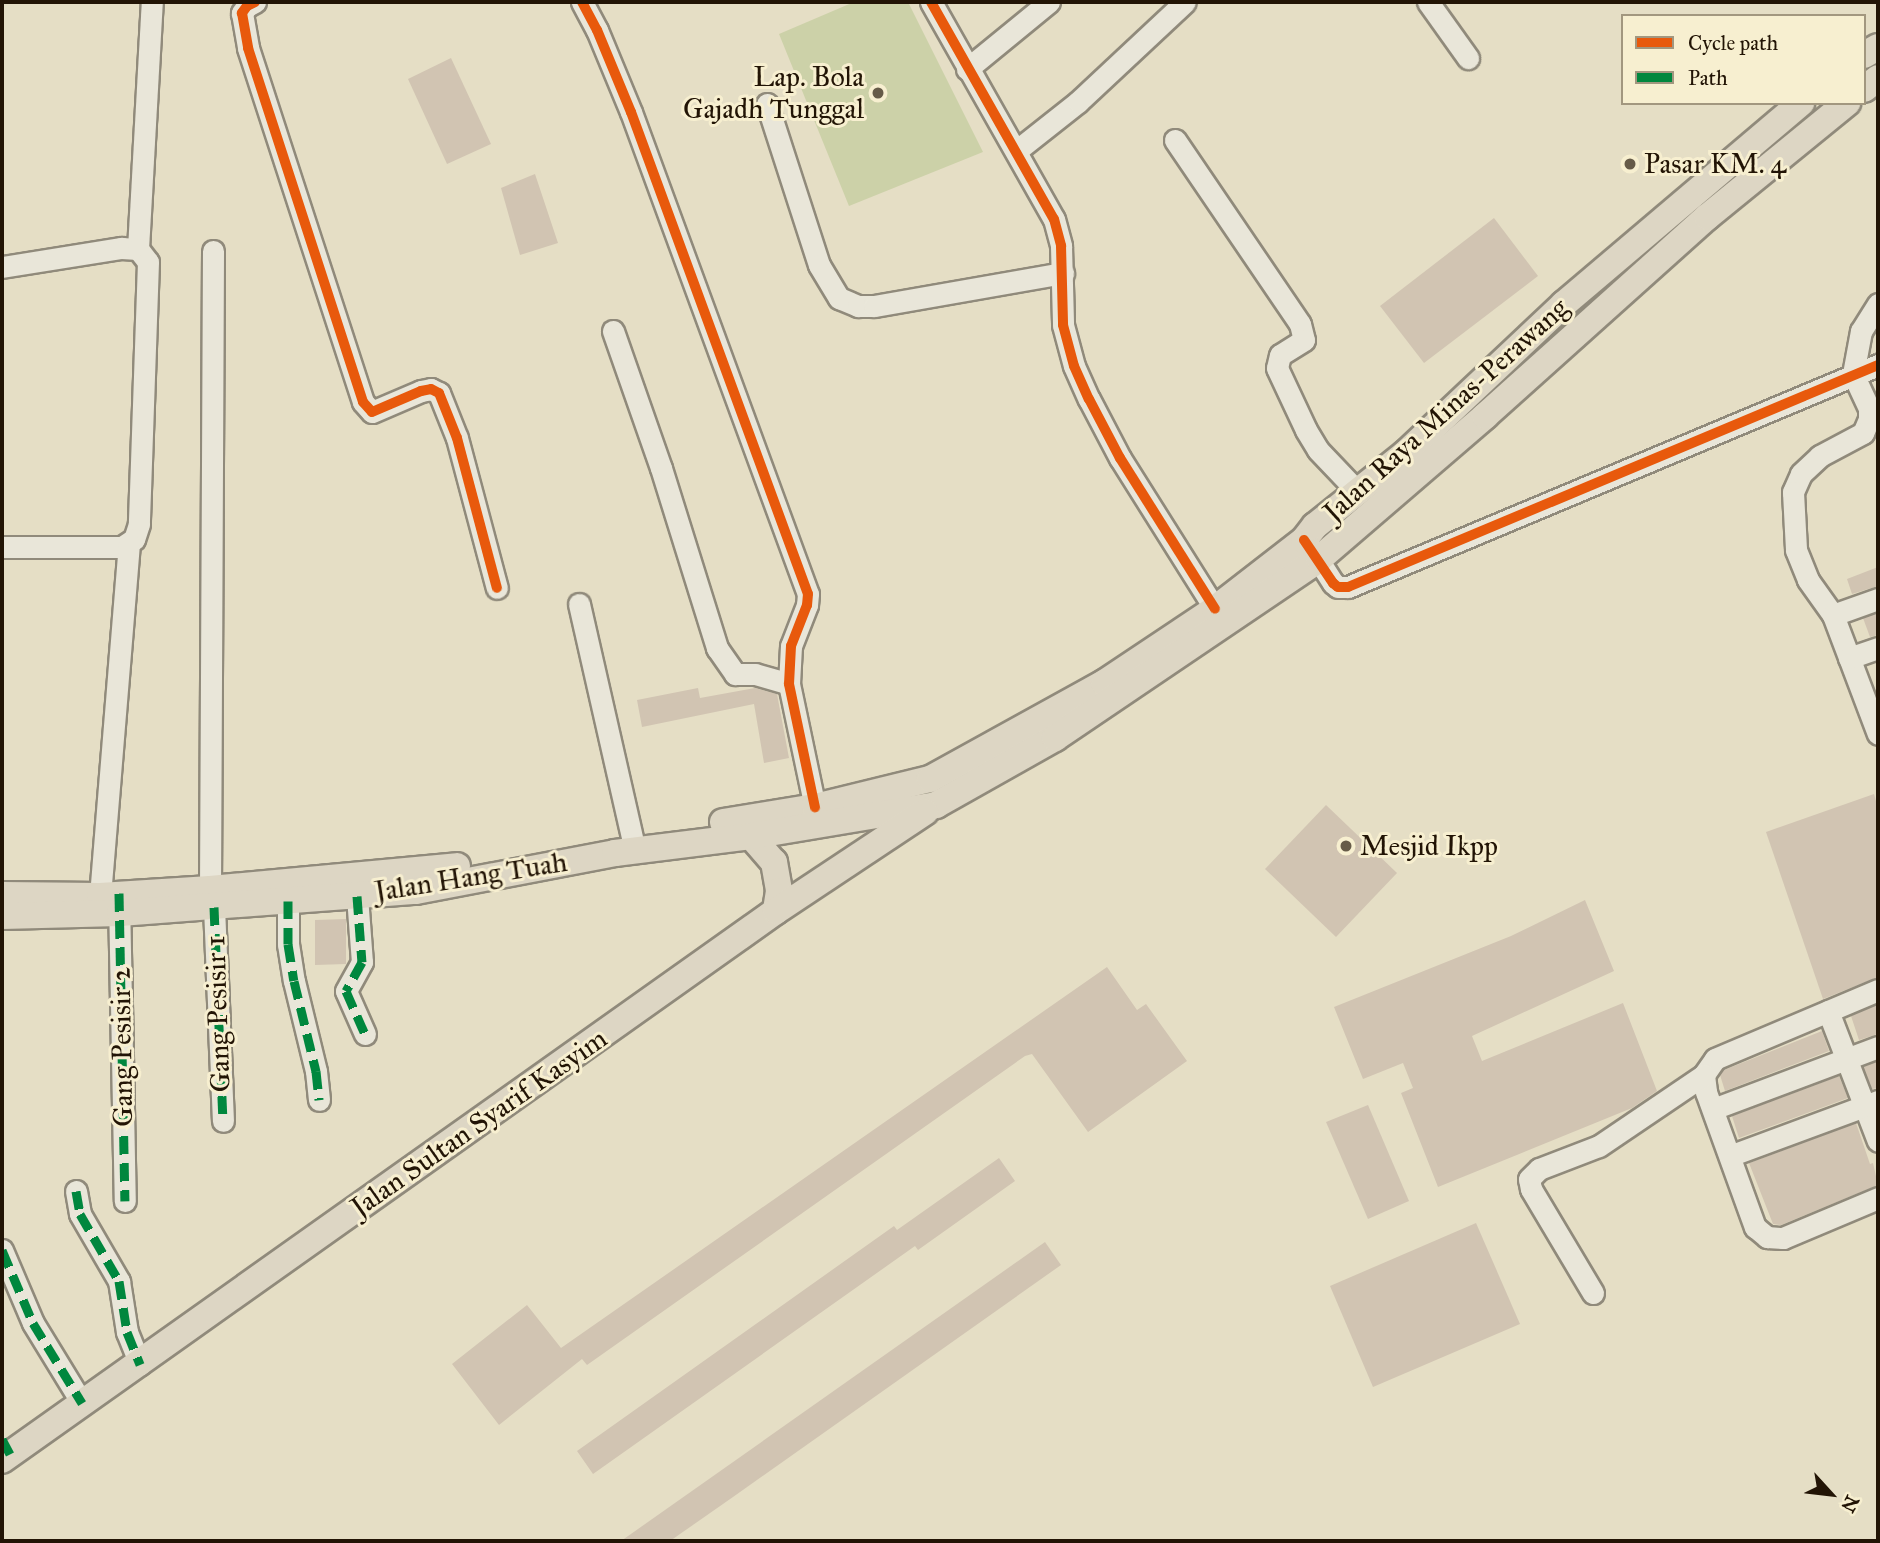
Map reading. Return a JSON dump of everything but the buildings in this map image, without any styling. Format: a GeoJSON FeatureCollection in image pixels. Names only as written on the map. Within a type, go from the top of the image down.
{"type":"FeatureCollection","features":[{"type":"Feature","properties":{"kind":"main road","name":"Jalan Raya Minas-Perawang"},"geometry":{"type":"LineString","coordinates":[[1312,550],[1315,526],[1406,453],[1564,304],[1799,105]]}},
{"type":"Feature","properties":{"kind":"main road","name":"Jalan Raya Minas-Perawang"},"geometry":{"type":"LineString","coordinates":[[936,805],[1009,766],[1143,681],[1506,398],[1707,216],[1845,105]]}},
{"type":"Feature","properties":{"kind":"main road","name":"Jalan Raya Minas-Perawang"},"geometry":{"type":"LineString","coordinates":[[930,779],[1104,683],[1215,609],[1312,550]]}},
{"type":"Feature","properties":{"kind":"main road","name":"Jalan Hang Tuah"},"geometry":{"type":"LineString","coordinates":[[212,898],[435,870],[632,838],[815,807],[930,779]]}},
{"type":"Feature","properties":{"kind":"main road"},"geometry":{"type":"LineString","coordinates":[[930,779],[936,805]]}},
{"type":"Feature","properties":{"kind":"main road","name":"Jalan Hang Tuah"},"geometry":{"type":"LineString","coordinates":[[2,895],[113,901],[212,898],[288,901],[416,891],[615,853],[751,836],[936,805]]}},
{"type":"Feature","properties":{"kind":"main road","name":"Jalan Sultan Syarif Kasyim"},"geometry":{"type":"LineString","coordinates":[[4,1451],[140,1364],[776,911],[936,805]]}},
{"type":"Feature","properties":{"kind":"main road"},"geometry":{"type":"LineString","coordinates":[[751,836],[774,862],[779,891],[776,911]]}},
{"type":"Feature","properties":{"kind":"main road","name":"Jalan Hang Tuah"},"geometry":{"type":"LineString","coordinates":[[2,916],[113,901]]}},
{"type":"Feature","properties":{"kind":"street","name":"Gang Pesisir 2"},"geometry":{"type":"LineString","coordinates":[[125,1201],[113,901],[129,543],[139,524],[148,262],[138,249],[152,2]]}},
{"type":"Feature","properties":{"kind":"street"},"geometry":{"type":"LineString","coordinates":[[255,2],[242,13],[248,48],[363,402],[372,412],[421,391],[431,389],[439,393],[457,438],[498,588]]}},
{"type":"Feature","properties":{"kind":"street"},"geometry":{"type":"LineString","coordinates":[[582,2],[597,30],[631,112],[808,594],[807,605],[791,646],[789,684],[815,807]]}},
{"type":"Feature","properties":{"kind":"street"},"geometry":{"type":"LineString","coordinates":[[931,2],[1054,219],[1061,246],[1063,324],[1079,377],[1120,458],[1215,609]]}},
{"type":"Feature","properties":{"kind":"street"},"geometry":{"type":"LineString","coordinates":[[967,69],[1049,2]]}},
{"type":"Feature","properties":{"kind":"street"},"geometry":{"type":"LineString","coordinates":[[1016,150],[1078,102],[1185,2]]}},
{"type":"Feature","properties":{"kind":"street"},"geometry":{"type":"LineString","coordinates":[[1428,2],[1468,58]]}},
{"type":"Feature","properties":{"kind":"street"},"geometry":{"type":"LineString","coordinates":[[767,104],[819,265],[839,298],[858,306],[874,306],[1063,273]]}},
{"type":"Feature","properties":{"kind":"street"},"geometry":{"type":"LineString","coordinates":[[1175,141],[1300,324],[1304,340],[1280,355],[1277,368],[1318,450],[1358,492]]}},
{"type":"Feature","properties":{"kind":"street"},"geometry":{"type":"LineString","coordinates":[[2,267],[121,248],[138,249]]}},
{"type":"Feature","properties":{"kind":"street","name":"Gang Pesisir 1"},"geometry":{"type":"LineString","coordinates":[[213,251],[212,898],[223,1121]]}},
{"type":"Feature","properties":{"kind":"street"},"geometry":{"type":"LineString","coordinates":[[1878,304],[1861,331],[1853,374],[1869,408],[1870,431],[1820,456],[1801,474],[1793,492],[1796,550],[1808,580],[1833,615],[1849,658],[1873,707],[1878,733]]}},
{"type":"Feature","properties":{"kind":"street"},"geometry":{"type":"LineString","coordinates":[[613,331],[662,468],[717,648],[735,674],[755,674],[789,684]]}},
{"type":"Feature","properties":{"kind":"street"},"geometry":{"type":"LineString","coordinates":[[1312,550],[1333,583],[1338,587],[1348,587],[1878,365]]}},
{"type":"Feature","properties":{"kind":"street"},"geometry":{"type":"LineString","coordinates":[[2,547],[122,547],[129,543]]}},
{"type":"Feature","properties":{"kind":"street"},"geometry":{"type":"LineString","coordinates":[[1833,615],[1878,599]]}},
{"type":"Feature","properties":{"kind":"street"},"geometry":{"type":"LineString","coordinates":[[579,604],[632,838]]}},
{"type":"Feature","properties":{"kind":"street"},"geometry":{"type":"LineString","coordinates":[[1849,658],[1878,648]]}},
{"type":"Feature","properties":{"kind":"street"},"geometry":{"type":"LineString","coordinates":[[357,896],[362,961],[346,991],[365,1034]]}},
{"type":"Feature","properties":{"kind":"street"},"geometry":{"type":"LineString","coordinates":[[288,901],[288,944],[320,1100]]}},
{"type":"Feature","properties":{"kind":"street"},"geometry":{"type":"LineString","coordinates":[[1593,1293],[1531,1189],[1529,1179],[1539,1169],[1599,1146],[1704,1075],[1715,1059],[1878,990]]}},
{"type":"Feature","properties":{"kind":"street"},"geometry":{"type":"LineString","coordinates":[[1828,1011],[1846,1059],[1871,1104],[1878,1141]]}},
{"type":"Feature","properties":{"kind":"street"},"geometry":{"type":"LineString","coordinates":[[1713,1109],[1878,1046]]}},
{"type":"Feature","properties":{"kind":"street"},"geometry":{"type":"LineString","coordinates":[[1704,1075],[1713,1109],[1732,1156],[1755,1227],[1767,1237],[1783,1238],[1878,1198]]}},
{"type":"Feature","properties":{"kind":"street"},"geometry":{"type":"LineString","coordinates":[[1732,1156],[1871,1104]]}},
{"type":"Feature","properties":{"kind":"street"},"geometry":{"type":"LineString","coordinates":[[76,1191],[80,1214],[119,1281],[127,1332],[140,1364]]}},
{"type":"Feature","properties":{"kind":"street"},"geometry":{"type":"LineString","coordinates":[[2,1250],[33,1323],[82,1403]]}},
{"type":"Feature","properties":{"kind":"green space","name":"Lap. Bola Gajadh Tunggal"},"geometry":{"type":"Polygon","coordinates":[[[854,2],[908,2],[983,152],[849,206],[779,34],[854,2]]]}},
{"type":"Feature","properties":{"kind":"marked path"},"geometry":{"type":"LineString","coordinates":[[119,893],[125,1201]]}},
{"type":"Feature","properties":{"kind":"marked path"},"geometry":{"type":"LineString","coordinates":[[357,896],[362,962],[346,991],[365,1034]]}},
{"type":"Feature","properties":{"kind":"marked path"},"geometry":{"type":"LineString","coordinates":[[288,901],[288,944],[294,981],[316,1071],[319,1100]]}},
{"type":"Feature","properties":{"kind":"marked path"},"geometry":{"type":"LineString","coordinates":[[214,907],[223,1121]]}},
{"type":"Feature","properties":{"kind":"marked path"},"geometry":{"type":"LineString","coordinates":[[76,1191],[80,1214],[119,1281],[127,1332],[140,1364]]}},
{"type":"Feature","properties":{"kind":"marked path"},"geometry":{"type":"LineString","coordinates":[[2,1250],[33,1323],[82,1403]]}},
{"type":"Feature","properties":{"kind":"marked path"},"geometry":{"type":"LineString","coordinates":[[2,1439],[10,1454]]}},
{"type":"Feature","properties":{"kind":"cycle path"},"geometry":{"type":"LineString","coordinates":[[255,2],[247,6],[242,13],[248,48],[363,402],[372,412],[421,391],[431,389],[439,393],[457,438],[497,588]]}},
{"type":"Feature","properties":{"kind":"cycle path"},"geometry":{"type":"LineString","coordinates":[[582,2],[597,30],[631,112],[808,594],[807,605],[791,646],[789,684],[815,807]]}},
{"type":"Feature","properties":{"kind":"cycle path"},"geometry":{"type":"LineString","coordinates":[[931,2],[1054,219],[1061,246],[1063,325],[1074,366],[1089,399],[1120,458],[1215,609]]}},
{"type":"Feature","properties":{"kind":"cycle path"},"geometry":{"type":"LineString","coordinates":[[1304,540],[1333,583],[1338,587],[1348,587],[1878,365]]}},
{"type":"Feature","properties":{"kind":"place","name":"Lap. Bola Gajadh Tunggal"},"geometry":{"type":"Point","coordinates":[878,93]}},
{"type":"Feature","properties":{"kind":"place","name":"Pasar KM. 4"},"geometry":{"type":"Point","coordinates":[1630,164]}},
{"type":"Feature","properties":{"kind":"place","name":"Mesjid Ikpp"},"geometry":{"type":"Point","coordinates":[1346,846]}}]}
